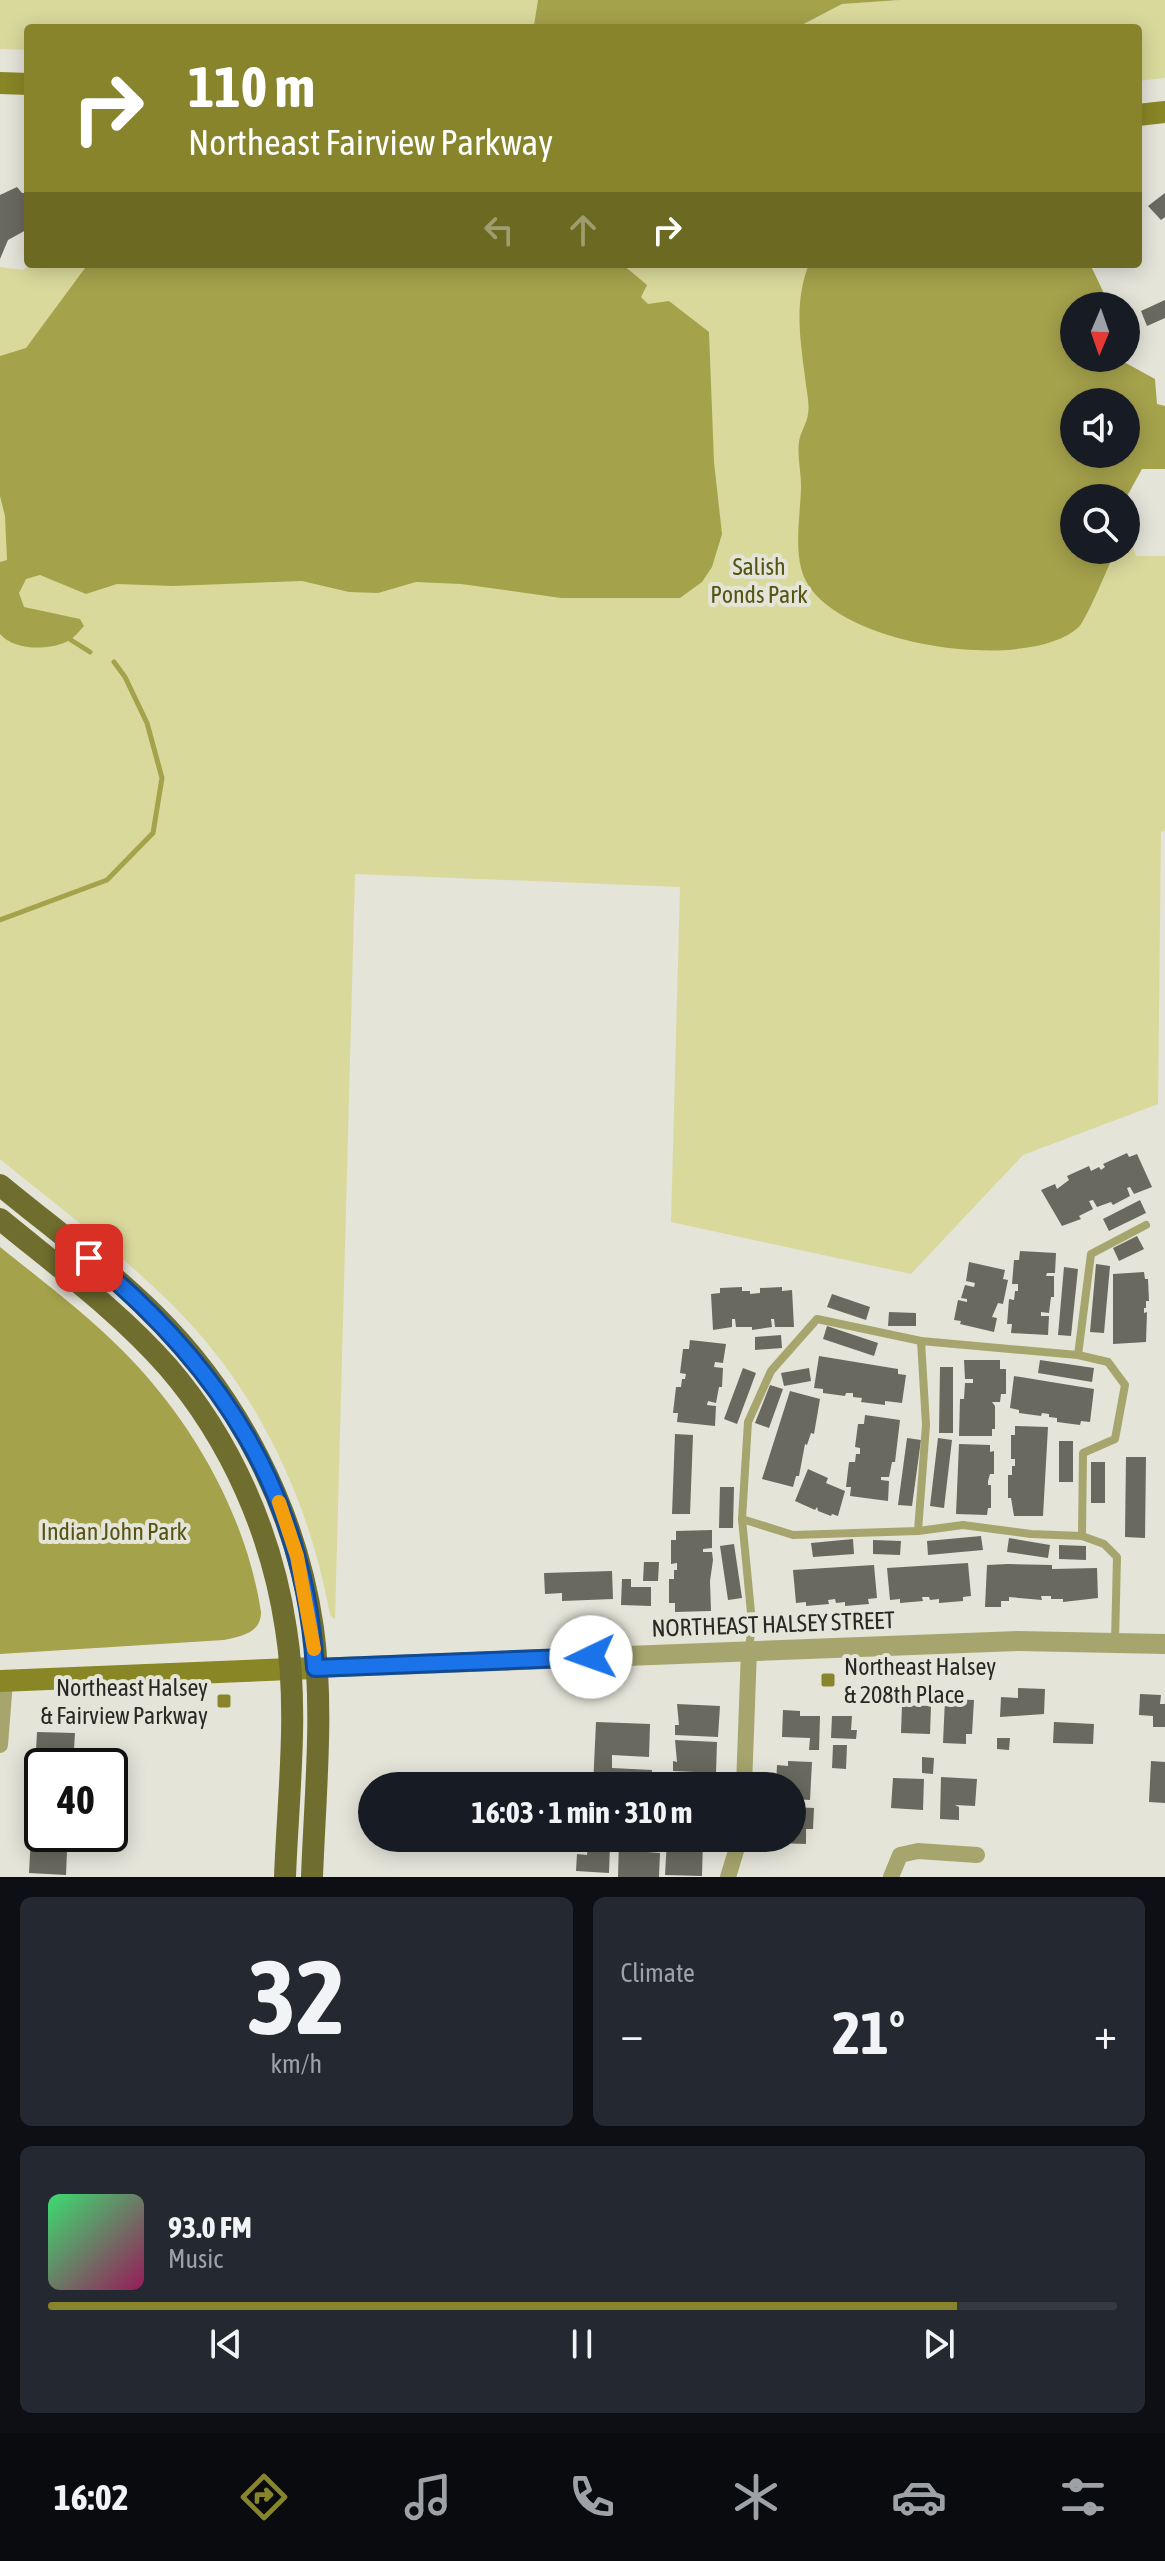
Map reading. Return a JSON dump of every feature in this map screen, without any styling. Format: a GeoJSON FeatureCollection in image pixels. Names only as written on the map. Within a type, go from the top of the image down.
{"type":"FeatureCollection","features":[{"type":"Feature","properties":{"kind":"main road"},"geometry":{"type":"LineString","coordinates":[[0,83],[24,84]]}},
{"type":"Feature","properties":{"kind":"main road"},"geometry":{"type":"LineString","coordinates":[[1142,115],[1165,112]]}},
{"type":"Feature","properties":{"kind":"main road"},"geometry":{"type":"LineString","coordinates":[[0,1185],[154,1314],[223,1397],[261,1463],[289,1530],[310,1616],[318,1709],[312,1877]]}},
{"type":"Feature","properties":{"kind":"main road"},"geometry":{"type":"LineString","coordinates":[[0,1219],[151,1349],[204,1417],[237,1472],[262,1529],[285,1621],[289,1669],[291,1708],[285,1877]]}},
{"type":"Feature","properties":{"kind":"main road","name":"NORTHEAST HALSEY STREET"},"geometry":{"type":"LineString","coordinates":[[3,1681],[315,1668]]}},
{"type":"Feature","properties":{"kind":"street","name":"NORTHEAST HALSEY STREET"},"geometry":{"type":"LineString","coordinates":[[315,1668],[1018,1641],[1165,1644]]}},
{"type":"Feature","properties":{"kind":"street"},"geometry":{"type":"LineString","coordinates":[[745,1772],[749,1650]]}},
{"type":"Feature","properties":{"kind":"street"},"geometry":{"type":"LineString","coordinates":[[0,1745],[3,1681]]}},
{"type":"Feature","properties":{"kind":"street"},"geometry":{"type":"LineString","coordinates":[[891,1877],[900,1855],[918,1851],[977,1855]]}},
{"type":"Feature","properties":{"kind":"street"},"geometry":{"type":"LineString","coordinates":[[728,1877],[736,1852]]}},
{"type":"Feature","properties":{"kind":"lane"},"geometry":{"type":"LineString","coordinates":[[1078,1355],[1091,1254],[1146,1225]]}},
{"type":"Feature","properties":{"kind":"lane"},"geometry":{"type":"LineString","coordinates":[[749,1650],[752,1623],[742,1519],[748,1422],[771,1371],[817,1319],[921,1341],[1078,1355],[1108,1362],[1125,1385],[1115,1439],[1083,1453],[1082,1536]]}},
{"type":"Feature","properties":{"kind":"lane"},"geometry":{"type":"LineString","coordinates":[[918,1531],[926,1425],[921,1341]]}},
{"type":"Feature","properties":{"kind":"lane"},"geometry":{"type":"LineString","coordinates":[[742,1519],[793,1535],[918,1531],[963,1525],[1031,1534],[1082,1536],[1104,1544],[1117,1557],[1115,1642]]}},
{"type":"Feature","properties":{"kind":"green space"},"geometry":{"type":"Polygon","coordinates":[[[0,0],[538,0],[534,24],[24,24],[24,50],[0,49],[0,0]]]}},
{"type":"Feature","properties":{"kind":"green space"},"geometry":{"type":"Polygon","coordinates":[[[900,0],[1165,0],[1165,78],[1142,81],[1142,24],[804,24],[842,4],[900,0]]]}},
{"type":"Feature","properties":{"kind":"green space","name":"Salish Ponds Park"},"geometry":{"type":"Polygon","coordinates":[[[0,267],[23,270],[1036,268],[1060,352],[1060,372],[1066,372],[1070,388],[1060,388],[1060,468],[1074,468],[1074,484],[1060,484],[1060,564],[1140,564],[1140,556],[1165,556],[1165,831],[1161,832],[1158,1104],[1023,1155],[911,1274],[671,1222],[680,887],[355,874],[335,1619],[330,1615],[310,1533],[279,1456],[237,1383],[213,1350],[141,1275],[0,1159],[0,267]]]}},
{"type":"Feature","properties":{"kind":"shaded area"},"geometry":{"type":"Polygon","coordinates":[[[538,0],[900,0],[842,4],[804,24],[534,24],[538,0]]]}},
{"type":"Feature","properties":{"kind":"shaded area"},"geometry":{"type":"Polygon","coordinates":[[[85,268],[627,268],[647,285],[641,297],[648,304],[669,301],[709,332],[714,462],[722,534],[712,567],[702,582],[680,598],[561,598],[461,584],[416,582],[378,593],[349,592],[302,581],[173,586],[117,584],[86,594],[40,575],[26,579],[19,593],[24,607],[80,619],[84,626],[62,644],[33,648],[14,644],[0,634],[0,562],[7,560],[5,516],[0,496],[0,356],[26,348],[85,268]]]}},
{"type":"Feature","properties":{"kind":"shaded area"},"geometry":{"type":"Polygon","coordinates":[[[808,268],[1092,268],[1103,292],[1060,292],[1060,372],[1140,371],[1155,379],[1157,404],[1165,406],[1165,469],[1142,469],[1134,484],[1060,484],[1060,564],[1109,564],[1079,627],[1054,641],[1019,649],[978,650],[935,646],[893,637],[855,622],[825,604],[806,581],[799,559],[799,447],[808,410],[800,320],[801,292],[808,268]]]}},
{"type":"Feature","properties":{"kind":"shaded area","name":"Indian John Park"},"geometry":{"type":"Polygon","coordinates":[[[0,1247],[78,1309],[122,1350],[171,1406],[192,1437],[229,1504],[243,1539],[261,1612],[254,1629],[224,1640],[0,1654],[0,1247]]]}},
{"type":"Feature","properties":{"kind":"building"},"geometry":{"type":"Polygon","coordinates":[[[17,187],[24,193],[24,231],[8,240],[0,259],[0,195],[17,187]]]}},
{"type":"Feature","properties":{"kind":"building"},"geometry":{"type":"Polygon","coordinates":[[[1165,193],[1165,217],[1161,220],[1148,206],[1165,193]]]}},
{"type":"Feature","properties":{"kind":"building"},"geometry":{"type":"Polygon","coordinates":[[[1165,300],[1165,318],[1147,326],[1141,311],[1165,300]]]}},
{"type":"Feature","properties":{"kind":"building"},"geometry":{"type":"Polygon","coordinates":[[[1127,1153],[1129,1157],[1137,1154],[1152,1187],[1134,1194],[1130,1187],[1127,1188],[1130,1196],[1113,1205],[1111,1202],[1097,1207],[1093,1200],[1089,1201],[1093,1209],[1079,1216],[1081,1219],[1062,1226],[1041,1190],[1055,1184],[1057,1189],[1069,1180],[1067,1176],[1089,1166],[1091,1171],[1099,1167],[1101,1170],[1105,1167],[1103,1164],[1127,1153]]]}},
{"type":"Feature","properties":{"kind":"building"},"geometry":{"type":"Polygon","coordinates":[[[1140,1200],[1146,1213],[1109,1231],[1103,1219],[1140,1200]]]}},
{"type":"Feature","properties":{"kind":"building"},"geometry":{"type":"Polygon","coordinates":[[[1137,1236],[1144,1249],[1119,1261],[1113,1248],[1137,1236]]]}},
{"type":"Feature","properties":{"kind":"building"},"geometry":{"type":"Polygon","coordinates":[[[1020,1251],[1056,1253],[1055,1273],[1047,1273],[1046,1276],[1054,1276],[1054,1297],[1051,1297],[1049,1313],[1041,1312],[1041,1316],[1049,1316],[1048,1335],[1011,1333],[1012,1324],[1007,1324],[1009,1299],[1014,1300],[1015,1291],[1018,1291],[1018,1284],[1012,1284],[1014,1260],[1019,1260],[1020,1251]]]}},
{"type":"Feature","properties":{"kind":"building"},"geometry":{"type":"Polygon","coordinates":[[[969,1262],[1005,1270],[1003,1279],[1008,1280],[1003,1304],[998,1303],[992,1317],[997,1318],[994,1332],[954,1320],[958,1300],[967,1302],[967,1299],[961,1298],[965,1285],[974,1287],[975,1283],[966,1281],[969,1262]]]}},
{"type":"Feature","properties":{"kind":"building"},"geometry":{"type":"Polygon","coordinates":[[[1096,1264],[1110,1266],[1104,1333],[1090,1332],[1096,1264]]]}},
{"type":"Feature","properties":{"kind":"building"},"geometry":{"type":"Polygon","coordinates":[[[1064,1267],[1078,1269],[1071,1336],[1058,1335],[1064,1267]]]}},
{"type":"Feature","properties":{"kind":"building"},"geometry":{"type":"Polygon","coordinates":[[[1144,1272],[1145,1279],[1148,1279],[1149,1301],[1146,1301],[1144,1308],[1144,1313],[1147,1312],[1146,1342],[1113,1344],[1113,1274],[1144,1272]]]}},
{"type":"Feature","properties":{"kind":"building"},"geometry":{"type":"Polygon","coordinates":[[[742,1287],[742,1291],[750,1291],[750,1294],[760,1293],[760,1288],[792,1290],[794,1327],[775,1327],[774,1319],[771,1319],[772,1327],[752,1330],[752,1327],[736,1327],[735,1319],[732,1319],[732,1327],[713,1330],[711,1294],[720,1293],[720,1288],[742,1287]]]}},
{"type":"Feature","properties":{"kind":"building"},"geometry":{"type":"Polygon","coordinates":[[[832,1294],[870,1307],[866,1320],[827,1307],[832,1294]]]}},
{"type":"Feature","properties":{"kind":"building"},"geometry":{"type":"Polygon","coordinates":[[[889,1312],[916,1313],[916,1326],[888,1326],[889,1312]]]}},
{"type":"Feature","properties":{"kind":"building"},"geometry":{"type":"Polygon","coordinates":[[[827,1326],[878,1343],[874,1356],[823,1339],[827,1326]]]}},
{"type":"Feature","properties":{"kind":"building"},"geometry":{"type":"Polygon","coordinates":[[[781,1335],[782,1348],[755,1350],[755,1337],[781,1335]]]}},
{"type":"Feature","properties":{"kind":"building"},"geometry":{"type":"Polygon","coordinates":[[[690,1340],[726,1344],[723,1363],[715,1362],[714,1367],[723,1368],[722,1387],[719,1387],[716,1403],[708,1401],[707,1405],[716,1406],[715,1426],[677,1422],[678,1413],[673,1413],[676,1387],[681,1387],[686,1374],[680,1373],[683,1349],[689,1349],[690,1340]]]}},
{"type":"Feature","properties":{"kind":"building"},"geometry":{"type":"Polygon","coordinates":[[[819,1356],[898,1369],[898,1374],[906,1375],[902,1403],[885,1401],[885,1405],[861,1402],[862,1398],[853,1397],[853,1393],[846,1393],[845,1396],[823,1393],[823,1389],[814,1388],[819,1356]]]}},
{"type":"Feature","properties":{"kind":"building"},"geometry":{"type":"Polygon","coordinates":[[[964,1360],[1000,1360],[1000,1369],[1006,1369],[1006,1394],[1001,1394],[1000,1402],[992,1402],[995,1406],[995,1429],[992,1429],[992,1436],[959,1436],[960,1399],[964,1399],[965,1383],[973,1383],[973,1379],[965,1379],[964,1360]]]}},
{"type":"Feature","properties":{"kind":"building"},"geometry":{"type":"Polygon","coordinates":[[[1040,1360],[1094,1368],[1092,1382],[1038,1373],[1040,1360]]]}},
{"type":"Feature","properties":{"kind":"building"},"geometry":{"type":"Polygon","coordinates":[[[940,1367],[953,1367],[953,1433],[939,1433],[940,1367]]]}},
{"type":"Feature","properties":{"kind":"building"},"geometry":{"type":"Polygon","coordinates":[[[743,1368],[756,1373],[737,1424],[724,1419],[743,1368]]]}},
{"type":"Feature","properties":{"kind":"building"},"geometry":{"type":"Polygon","coordinates":[[[809,1368],[811,1381],[784,1386],[781,1373],[809,1368]]]}},
{"type":"Feature","properties":{"kind":"building"},"geometry":{"type":"Polygon","coordinates":[[[1014,1376],[1094,1389],[1090,1422],[1081,1421],[1080,1425],[1057,1422],[1057,1418],[1049,1417],[1049,1414],[1019,1413],[1019,1410],[1010,1408],[1014,1376]]]}},
{"type":"Feature","properties":{"kind":"building"},"geometry":{"type":"Polygon","coordinates":[[[770,1385],[783,1389],[769,1428],[755,1423],[770,1385]]]}},
{"type":"Feature","properties":{"kind":"building"},"geometry":{"type":"Polygon","coordinates":[[[790,1391],[820,1399],[814,1434],[811,1433],[805,1444],[799,1476],[796,1476],[793,1487],[762,1479],[790,1391]]]}},
{"type":"Feature","properties":{"kind":"building"},"geometry":{"type":"Polygon","coordinates":[[[865,1415],[900,1420],[895,1462],[892,1462],[889,1477],[881,1477],[881,1480],[889,1481],[888,1501],[850,1496],[851,1487],[846,1487],[849,1462],[855,1462],[856,1454],[860,1454],[860,1448],[855,1447],[858,1424],[864,1424],[865,1415]]]}},
{"type":"Feature","properties":{"kind":"building"},"geometry":{"type":"Polygon","coordinates":[[[1015,1426],[1048,1427],[1043,1516],[1014,1516],[1011,1498],[1008,1498],[1008,1475],[1012,1475],[1012,1466],[1015,1466],[1015,1459],[1011,1459],[1011,1435],[1015,1435],[1015,1426]]]}},
{"type":"Feature","properties":{"kind":"building"},"geometry":{"type":"Polygon","coordinates":[[[675,1434],[693,1435],[690,1514],[672,1514],[675,1434]]]}},
{"type":"Feature","properties":{"kind":"building"},"geometry":{"type":"Polygon","coordinates":[[[907,1438],[921,1440],[912,1506],[898,1505],[907,1438]]]}},
{"type":"Feature","properties":{"kind":"building"},"geometry":{"type":"Polygon","coordinates":[[[938,1438],[952,1440],[944,1508],[930,1506],[938,1438]]]}},
{"type":"Feature","properties":{"kind":"building"},"geometry":{"type":"Polygon","coordinates":[[[1059,1441],[1073,1441],[1073,1482],[1059,1482],[1059,1441]]]}},
{"type":"Feature","properties":{"kind":"building"},"geometry":{"type":"Polygon","coordinates":[[[959,1444],[990,1445],[990,1452],[994,1451],[994,1474],[990,1474],[988,1481],[991,1485],[991,1508],[988,1508],[987,1515],[956,1514],[959,1444]]]}},
{"type":"Feature","properties":{"kind":"building"},"geometry":{"type":"Polygon","coordinates":[[[1126,1457],[1146,1457],[1145,1538],[1125,1537],[1126,1457]]]}},
{"type":"Feature","properties":{"kind":"building"},"geometry":{"type":"Polygon","coordinates":[[[1091,1462],[1105,1462],[1105,1503],[1091,1503],[1091,1462]]]}},
{"type":"Feature","properties":{"kind":"building"},"geometry":{"type":"Polygon","coordinates":[[[808,1469],[828,1478],[826,1483],[845,1491],[838,1516],[795,1501],[808,1469]]]}},
{"type":"Feature","properties":{"kind":"building"},"geometry":{"type":"Polygon","coordinates":[[[720,1487],[734,1487],[733,1528],[719,1528],[720,1487]]]}},
{"type":"Feature","properties":{"kind":"building"},"geometry":{"type":"Polygon","coordinates":[[[712,1530],[712,1548],[703,1549],[703,1552],[712,1552],[711,1611],[675,1612],[675,1603],[669,1603],[669,1579],[674,1579],[674,1570],[677,1570],[677,1563],[671,1564],[671,1540],[676,1540],[676,1531],[712,1530]]]}},
{"type":"Feature","properties":{"kind":"building"},"geometry":{"type":"Polygon","coordinates":[[[981,1536],[983,1550],[928,1555],[927,1541],[981,1536]]]}},
{"type":"Feature","properties":{"kind":"building"},"geometry":{"type":"Polygon","coordinates":[[[1009,1538],[1050,1545],[1048,1558],[1007,1552],[1009,1538]]]}},
{"type":"Feature","properties":{"kind":"building"},"geometry":{"type":"Polygon","coordinates":[[[853,1539],[854,1554],[813,1557],[811,1543],[853,1539]]]}},
{"type":"Feature","properties":{"kind":"building"},"geometry":{"type":"Polygon","coordinates":[[[873,1540],[901,1541],[900,1555],[873,1554],[873,1540]]]}},
{"type":"Feature","properties":{"kind":"building"},"geometry":{"type":"Polygon","coordinates":[[[734,1544],[742,1598],[728,1600],[720,1546],[734,1544]]]}},
{"type":"Feature","properties":{"kind":"building"},"geometry":{"type":"Polygon","coordinates":[[[1059,1545],[1086,1546],[1086,1560],[1059,1559],[1059,1545]]]}},
{"type":"Feature","properties":{"kind":"building"},"geometry":{"type":"Polygon","coordinates":[[[644,1562],[659,1562],[658,1581],[643,1581],[644,1562]]]}},
{"type":"Feature","properties":{"kind":"building"},"geometry":{"type":"Polygon","coordinates":[[[968,1563],[971,1596],[963,1597],[963,1601],[939,1603],[939,1599],[930,1600],[929,1597],[922,1597],[923,1601],[900,1603],[900,1599],[890,1600],[887,1568],[968,1563]]]}},
{"type":"Feature","properties":{"kind":"building"},"geometry":{"type":"Polygon","coordinates":[[[874,1565],[877,1598],[868,1599],[869,1604],[845,1606],[845,1602],[836,1603],[835,1599],[828,1600],[829,1604],[806,1606],[806,1602],[796,1603],[793,1570],[874,1565]]]}},
{"type":"Feature","properties":{"kind":"building"},"geometry":{"type":"Polygon","coordinates":[[[987,1565],[1052,1565],[1052,1569],[1097,1568],[1098,1598],[1063,1602],[1063,1599],[1051,1599],[1051,1596],[1041,1596],[1042,1600],[1009,1597],[1009,1601],[1001,1601],[1001,1607],[985,1607],[987,1565]]]}},
{"type":"Feature","properties":{"kind":"building"},"geometry":{"type":"Polygon","coordinates":[[[612,1571],[613,1599],[562,1601],[562,1593],[545,1594],[544,1573],[612,1571]]]}},
{"type":"Feature","properties":{"kind":"building"},"geometry":{"type":"Polygon","coordinates":[[[622,1579],[631,1579],[631,1587],[651,1587],[651,1606],[621,1605],[622,1579]]]}},
{"type":"Feature","properties":{"kind":"building"},"geometry":{"type":"Polygon","coordinates":[[[1018,1688],[1045,1689],[1044,1714],[1000,1717],[1001,1697],[1018,1698],[1018,1688]]]}},
{"type":"Feature","properties":{"kind":"building"},"geometry":{"type":"Polygon","coordinates":[[[1140,1694],[1161,1695],[1160,1704],[1165,1704],[1165,1727],[1153,1727],[1153,1716],[1139,1715],[1140,1694]]]}},
{"type":"Feature","properties":{"kind":"building"},"geometry":{"type":"Polygon","coordinates":[[[945,1699],[974,1700],[972,1734],[966,1734],[966,1744],[943,1743],[945,1699]]]}},
{"type":"Feature","properties":{"kind":"building"},"geometry":{"type":"Polygon","coordinates":[[[677,1704],[720,1706],[718,1737],[675,1735],[675,1725],[679,1725],[677,1704]]]}},
{"type":"Feature","properties":{"kind":"building"},"geometry":{"type":"Polygon","coordinates":[[[902,1705],[931,1706],[930,1734],[901,1733],[902,1705]]]}},
{"type":"Feature","properties":{"kind":"building"},"geometry":{"type":"Polygon","coordinates":[[[783,1710],[800,1711],[800,1716],[820,1716],[819,1750],[809,1750],[810,1738],[782,1737],[783,1710]]]}},
{"type":"Feature","properties":{"kind":"building"},"geometry":{"type":"Polygon","coordinates":[[[832,1716],[852,1716],[851,1730],[857,1730],[856,1739],[831,1738],[832,1716]]]}},
{"type":"Feature","properties":{"kind":"building"},"geometry":{"type":"Polygon","coordinates":[[[596,1722],[650,1724],[649,1757],[612,1755],[612,1768],[652,1772],[594,1772],[596,1722]]]}},
{"type":"Feature","properties":{"kind":"building"},"geometry":{"type":"Polygon","coordinates":[[[1054,1722],[1094,1724],[1093,1744],[1053,1743],[1054,1722]]]}},
{"type":"Feature","properties":{"kind":"building"},"geometry":{"type":"Polygon","coordinates":[[[37,1732],[75,1733],[74,1748],[36,1748],[37,1732]]]}},
{"type":"Feature","properties":{"kind":"building"},"geometry":{"type":"Polygon","coordinates":[[[997,1738],[1010,1738],[1009,1750],[997,1749],[997,1738]]]}},
{"type":"Feature","properties":{"kind":"building"},"geometry":{"type":"Polygon","coordinates":[[[675,1740],[717,1742],[716,1772],[673,1771],[673,1761],[677,1762],[675,1740]]]}},
{"type":"Feature","properties":{"kind":"building"},"geometry":{"type":"Polygon","coordinates":[[[833,1745],[847,1745],[846,1769],[832,1768],[833,1745]]]}},
{"type":"Feature","properties":{"kind":"building"},"geometry":{"type":"Polygon","coordinates":[[[922,1757],[934,1758],[933,1774],[922,1773],[922,1757]]]}},
{"type":"Feature","properties":{"kind":"building"},"geometry":{"type":"Polygon","coordinates":[[[788,1761],[812,1762],[810,1800],[806,1800],[806,1772],[777,1772],[777,1765],[788,1766],[788,1761]]]}},
{"type":"Feature","properties":{"kind":"building"},"geometry":{"type":"Polygon","coordinates":[[[1151,1761],[1165,1762],[1165,1803],[1149,1802],[1151,1761]]]}},
{"type":"Feature","properties":{"kind":"building"},"geometry":{"type":"Polygon","coordinates":[[[941,1777],[977,1779],[975,1806],[955,1805],[959,1807],[959,1820],[940,1819],[941,1777]]]}},
{"type":"Feature","properties":{"kind":"building"},"geometry":{"type":"Polygon","coordinates":[[[893,1778],[924,1779],[923,1810],[891,1808],[893,1778]]]}},
{"type":"Feature","properties":{"kind":"building"},"geometry":{"type":"Polygon","coordinates":[[[806,1808],[814,1808],[813,1829],[806,1829],[806,1808]]]}},
{"type":"Feature","properties":{"kind":"building"},"geometry":{"type":"Polygon","coordinates":[[[30,1852],[67,1852],[66,1875],[29,1873],[30,1852]]]}},
{"type":"Feature","properties":{"kind":"building"},"geometry":{"type":"Polygon","coordinates":[[[587,1852],[610,1852],[609,1873],[576,1871],[577,1854],[587,1855],[587,1852]]]}},
{"type":"Feature","properties":{"kind":"building"},"geometry":{"type":"Polygon","coordinates":[[[619,1852],[660,1853],[659,1877],[618,1877],[619,1852]]]}},
{"type":"Feature","properties":{"kind":"building"},"geometry":{"type":"Polygon","coordinates":[[[666,1852],[703,1852],[702,1876],[665,1875],[666,1852]]]}},
{"type":"Feature","properties":{"kind":"waterway"},"geometry":{"type":"LineString","coordinates":[[71,640],[90,652]]}},
{"type":"Feature","properties":{"kind":"waterway"},"geometry":{"type":"LineString","coordinates":[[0,920],[107,880],[153,833],[162,778],[147,723],[125,677],[114,662]]}},
{"type":"Feature","properties":{"kind":"slow traffic"},"geometry":{"type":"LineString","coordinates":[[279,1502],[305,1589],[314,1649]]}},
{"type":"Feature","properties":{"kind":"place","name":"Northeast Halsey & 208th Place"},"geometry":{"type":"Point","coordinates":[828,1680]}},
{"type":"Feature","properties":{"kind":"place","name":"Northeast Halsey & Fairview Parkway"},"geometry":{"type":"Point","coordinates":[224,1701]}},
{"type":"Feature","properties":{"kind":"route"},"geometry":{"type":"LineString","coordinates":[[89,1258],[154,1314],[189,1353],[243,1429],[276,1493],[297,1556],[313,1629],[315,1668],[591,1657]]}}]}
